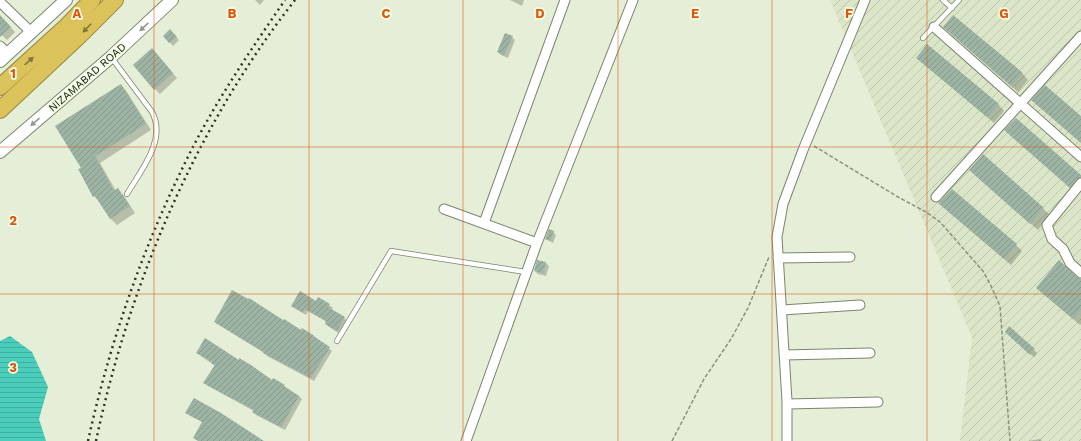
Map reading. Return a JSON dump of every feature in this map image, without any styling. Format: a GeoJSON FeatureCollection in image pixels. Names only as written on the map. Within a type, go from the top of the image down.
{"type":"FeatureCollection","features":[{"type":"Feature","properties":{"kind":"highway"},"geometry":{"type":"LineString","coordinates":[[0,87],[66,27],[92,0]]}},
{"type":"Feature","properties":{"kind":"highway"},"geometry":{"type":"LineString","coordinates":[[0,110],[74,42],[115,0]]}},
{"type":"Feature","properties":{"kind":"main road"},"geometry":{"type":"LineString","coordinates":[[3,54],[32,33],[66,0]]}},
{"type":"Feature","properties":{"kind":"main road","name":"NIZAMABAD ROAD"},"geometry":{"type":"LineString","coordinates":[[0,152],[111,57],[172,0]]}},
{"type":"Feature","properties":{"kind":"street"},"geometry":{"type":"LineString","coordinates":[[484,224],[565,0]]}},
{"type":"Feature","properties":{"kind":"street"},"geometry":{"type":"LineString","coordinates":[[466,441],[526,272],[633,0]]}},
{"type":"Feature","properties":{"kind":"street"},"geometry":{"type":"LineString","coordinates":[[787,441],[787,404],[777,236],[783,204],[865,0]]}},
{"type":"Feature","properties":{"kind":"street"},"geometry":{"type":"LineString","coordinates":[[0,2],[32,33]]}},
{"type":"Feature","properties":{"kind":"street"},"geometry":{"type":"LineString","coordinates":[[934,27],[1081,157]]}},
{"type":"Feature","properties":{"kind":"street"},"geometry":{"type":"LineString","coordinates":[[936,197],[1081,36]]}},
{"type":"Feature","properties":{"kind":"street"},"geometry":{"type":"LineString","coordinates":[[1081,183],[1046,225],[1052,239],[1063,249],[1070,262],[1081,273]]}},
{"type":"Feature","properties":{"kind":"street"},"geometry":{"type":"LineString","coordinates":[[444,209],[537,243]]}},
{"type":"Feature","properties":{"kind":"street"},"geometry":{"type":"LineString","coordinates":[[778,258],[850,257]]}},
{"type":"Feature","properties":{"kind":"street"},"geometry":{"type":"LineString","coordinates":[[782,310],[860,305]]}},
{"type":"Feature","properties":{"kind":"street"},"geometry":{"type":"LineString","coordinates":[[784,355],[870,353]]}},
{"type":"Feature","properties":{"kind":"street"},"geometry":{"type":"LineString","coordinates":[[787,404],[878,402]]}},
{"type":"Feature","properties":{"kind":"lane"},"geometry":{"type":"LineString","coordinates":[[942,0],[952,8]]}},
{"type":"Feature","properties":{"kind":"lane"},"geometry":{"type":"LineString","coordinates":[[923,38],[959,0]]}},
{"type":"Feature","properties":{"kind":"lane"},"geometry":{"type":"LineString","coordinates":[[111,57],[152,112],[155,117],[158,132],[152,150],[127,194]]}},
{"type":"Feature","properties":{"kind":"lane"},"geometry":{"type":"LineString","coordinates":[[337,342],[391,251],[526,272]]}},
{"type":"Feature","properties":{"kind":"path"},"geometry":{"type":"LineString","coordinates":[[807,142],[898,197],[926,212],[940,222],[982,271],[1000,306],[1010,441]]}},
{"type":"Feature","properties":{"kind":"path"},"geometry":{"type":"LineString","coordinates":[[672,441],[704,379],[731,339],[748,308],[763,274],[777,236]]}},
{"type":"Feature","properties":{"kind":"shaded area"},"geometry":{"type":"Polygon","coordinates":[[[830,0],[1081,0],[1081,441],[960,441],[972,337],[830,0]]]}},
{"type":"Feature","properties":{"kind":"water"},"geometry":{"type":"Polygon","coordinates":[[[10,336],[32,352],[48,387],[39,419],[46,441],[0,441],[0,341],[10,336]]]}},
{"type":"Feature","properties":{"kind":"building"},"geometry":{"type":"Polygon","coordinates":[[[0,15],[11,27],[0,37],[0,15]]]}},
{"type":"Feature","properties":{"kind":"building"},"geometry":{"type":"Polygon","coordinates":[[[953,15],[1023,73],[1011,86],[943,27],[953,15]]]}},
{"type":"Feature","properties":{"kind":"building"},"geometry":{"type":"Polygon","coordinates":[[[170,29],[177,37],[169,43],[163,36],[170,29]]]}},
{"type":"Feature","properties":{"kind":"building"},"geometry":{"type":"Polygon","coordinates":[[[505,33],[513,36],[504,55],[497,52],[505,33]]]}},
{"type":"Feature","properties":{"kind":"building"},"geometry":{"type":"Polygon","coordinates":[[[927,44],[999,104],[987,117],[916,58],[927,44]]]}},
{"type":"Feature","properties":{"kind":"building"},"geometry":{"type":"Polygon","coordinates":[[[152,48],[173,73],[154,90],[133,65],[152,48]]]}},
{"type":"Feature","properties":{"kind":"building"},"geometry":{"type":"Polygon","coordinates":[[[121,84],[146,124],[95,156],[114,191],[118,188],[130,206],[110,219],[95,196],[93,197],[78,169],[81,168],[55,126],[121,84]]]}},
{"type":"Feature","properties":{"kind":"building"},"geometry":{"type":"Polygon","coordinates":[[[1045,85],[1081,116],[1081,143],[1031,100],[1045,85]]]}},
{"type":"Feature","properties":{"kind":"building"},"geometry":{"type":"Polygon","coordinates":[[[1016,118],[1081,175],[1081,177],[1077,179],[1070,188],[1004,130],[1016,118]]]}},
{"type":"Feature","properties":{"kind":"building"},"geometry":{"type":"Polygon","coordinates":[[[983,154],[1044,208],[1030,224],[969,170],[983,154]]]}},
{"type":"Feature","properties":{"kind":"building"},"geometry":{"type":"Polygon","coordinates":[[[952,189],[1017,244],[1004,259],[938,203],[952,189]]]}},
{"type":"Feature","properties":{"kind":"building"},"geometry":{"type":"Polygon","coordinates":[[[549,229],[554,231],[550,241],[545,239],[549,229]]]}},
{"type":"Feature","properties":{"kind":"building"},"geometry":{"type":"Polygon","coordinates":[[[537,260],[546,262],[543,273],[534,271],[537,260]]]}},
{"type":"Feature","properties":{"kind":"building"},"geometry":{"type":"Polygon","coordinates":[[[1059,260],[1081,279],[1081,309],[1073,319],[1036,288],[1059,260]]]}},
{"type":"Feature","properties":{"kind":"building"},"geometry":{"type":"Polygon","coordinates":[[[232,290],[248,299],[249,298],[301,330],[302,328],[330,347],[311,378],[263,353],[214,322],[232,290]]]}},
{"type":"Feature","properties":{"kind":"building"},"geometry":{"type":"Polygon","coordinates":[[[300,291],[316,301],[318,297],[330,304],[328,307],[345,317],[337,331],[325,324],[326,321],[305,309],[303,313],[291,306],[300,291]]]}},
{"type":"Feature","properties":{"kind":"building"},"geometry":{"type":"Polygon","coordinates":[[[1009,326],[1035,349],[1030,355],[1005,332],[1009,326]]]}},
{"type":"Feature","properties":{"kind":"building"},"geometry":{"type":"Polygon","coordinates":[[[205,338],[239,360],[239,358],[251,365],[272,380],[273,378],[285,385],[284,386],[299,396],[281,427],[252,412],[254,410],[203,383],[215,365],[196,353],[205,338]]]}},
{"type":"Feature","properties":{"kind":"building"},"geometry":{"type":"Polygon","coordinates":[[[194,398],[221,413],[264,441],[198,441],[193,438],[202,422],[185,413],[194,398]]]}},
{"type":"Feature","properties":{"kind":"railway"},"geometry":{"type":"LineString","coordinates":[[88,441],[106,370],[127,301],[167,200],[194,145],[218,102],[285,0]]}},
{"type":"Feature","properties":{"kind":"railway"},"geometry":{"type":"LineString","coordinates":[[96,441],[110,382],[127,324],[147,266],[171,209],[197,154],[227,100],[259,49],[295,0]]}}]}
